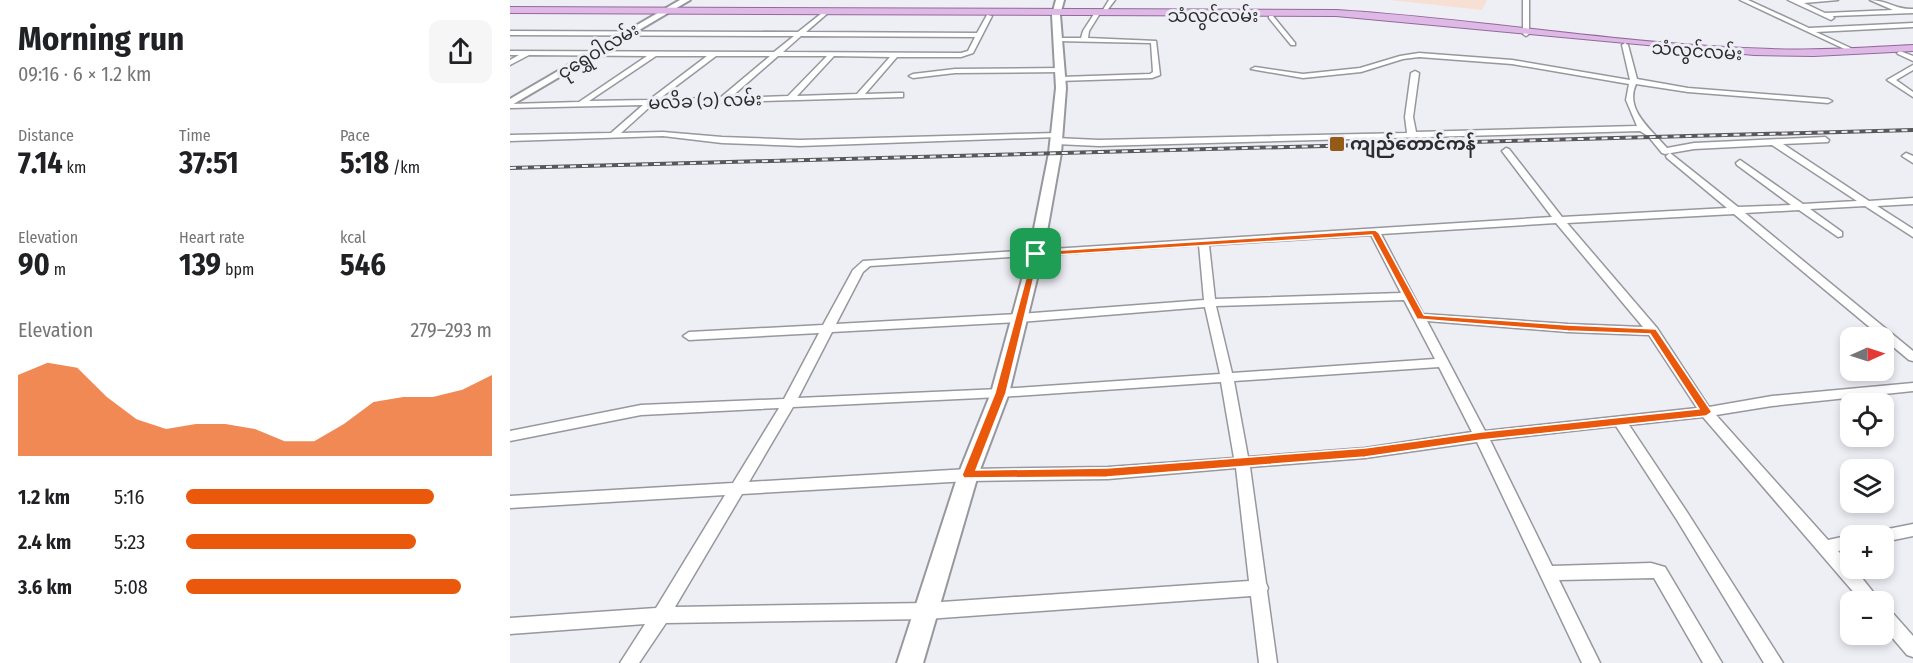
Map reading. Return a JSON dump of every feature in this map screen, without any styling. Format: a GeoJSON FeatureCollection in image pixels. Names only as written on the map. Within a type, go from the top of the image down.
{"type":"FeatureCollection","features":[{"type":"Feature","properties":{"kind":"main road","name":"သံလွင်လမ်း"},"geometry":{"type":"LineString","coordinates":[[510,11],[825,12],[1058,9],[1100,14],[1347,14],[1401,17],[1625,45],[1798,57],[1900,53],[1913,50]]}},
{"type":"Feature","properties":{"kind":"main road","name":"သံလွင်လမ်း"},"geometry":{"type":"LineString","coordinates":[[825,12],[989,16],[1058,9]]}},
{"type":"Feature","properties":{"kind":"main road","name":"သံလွင်လမ်း"},"geometry":{"type":"LineString","coordinates":[[1151,14],[1369,18],[1719,51],[1779,53],[1913,50]]}},
{"type":"Feature","properties":{"kind":"street","name":"ငုရွှေဝါလမ်း"},"geometry":{"type":"LineString","coordinates":[[510,105],[686,0]]}},
{"type":"Feature","properties":{"kind":"street"},"geometry":{"type":"LineString","coordinates":[[1084,40],[1086,31],[1112,0]]}},
{"type":"Feature","properties":{"kind":"street"},"geometry":{"type":"LineString","coordinates":[[1526,0],[1526,33]]}},
{"type":"Feature","properties":{"kind":"street"},"geometry":{"type":"LineString","coordinates":[[1743,0],[1853,51]]}},
{"type":"Feature","properties":{"kind":"street"},"geometry":{"type":"LineString","coordinates":[[1793,1],[1835,0]]}},
{"type":"Feature","properties":{"kind":"street"},"geometry":{"type":"LineString","coordinates":[[1873,0],[1913,16]]}},
{"type":"Feature","properties":{"kind":"street"},"geometry":{"type":"LineString","coordinates":[[1793,1],[1852,27]]}},
{"type":"Feature","properties":{"kind":"street"},"geometry":{"type":"LineString","coordinates":[[910,663],[968,475],[1000,393],[1036,254],[1056,138],[1060,74],[1058,9]]}},
{"type":"Feature","properties":{"kind":"street"},"geometry":{"type":"LineString","coordinates":[[1824,15],[1913,11]]}},
{"type":"Feature","properties":{"kind":"street"},"geometry":{"type":"LineString","coordinates":[[721,101],[825,12]]}},
{"type":"Feature","properties":{"kind":"street"},"geometry":{"type":"LineString","coordinates":[[510,53],[966,54],[970,52],[989,16]]}},
{"type":"Feature","properties":{"kind":"street"},"geometry":{"type":"LineString","coordinates":[[1271,17],[1293,44]]}},
{"type":"Feature","properties":{"kind":"street"},"geometry":{"type":"LineString","coordinates":[[1809,30],[1913,25]]}},
{"type":"Feature","properties":{"kind":"street"},"geometry":{"type":"LineString","coordinates":[[510,33],[979,35]]}},
{"type":"Feature","properties":{"kind":"street"},"geometry":{"type":"LineString","coordinates":[[913,76],[955,71],[1147,77],[1157,73],[1154,42],[1058,40]]}},
{"type":"Feature","properties":{"kind":"street"},"geometry":{"type":"LineString","coordinates":[[1625,45],[1634,82],[1628,91],[1630,105],[1642,128],[1652,134],[1665,151],[1694,146],[1825,140]]}},
{"type":"Feature","properties":{"kind":"street"},"geometry":{"type":"LineString","coordinates":[[510,63],[529,53]]}},
{"type":"Feature","properties":{"kind":"street"},"geometry":{"type":"LineString","coordinates":[[1900,53],[1913,59]]}},
{"type":"Feature","properties":{"kind":"street"},"geometry":{"type":"LineString","coordinates":[[579,105],[655,54]]}},
{"type":"Feature","properties":{"kind":"street"},"geometry":{"type":"LineString","coordinates":[[612,136],[651,102],[714,54]]}},
{"type":"Feature","properties":{"kind":"street"},"geometry":{"type":"LineString","coordinates":[[790,98],[833,54]]}},
{"type":"Feature","properties":{"kind":"street"},"geometry":{"type":"LineString","coordinates":[[859,96],[896,54]]}},
{"type":"Feature","properties":{"kind":"street"},"geometry":{"type":"LineString","coordinates":[[1255,69],[1303,76],[1361,70],[1402,57],[1419,55],[1512,62],[1688,90],[1828,101]]}},
{"type":"Feature","properties":{"kind":"street"},"geometry":{"type":"LineString","coordinates":[[1913,68],[1891,80],[1913,95]]}},
{"type":"Feature","properties":{"kind":"street"},"geometry":{"type":"LineString","coordinates":[[1412,135],[1409,117],[1415,73]]}},
{"type":"Feature","properties":{"kind":"street","name":"မလိခ (၁) လမ်း"},"geometry":{"type":"LineString","coordinates":[[510,105],[900,95]]}},
{"type":"Feature","properties":{"kind":"street"},"geometry":{"type":"LineString","coordinates":[[510,138],[663,134],[711,140],[800,143],[1056,138],[1121,142],[1642,128]]}},
{"type":"Feature","properties":{"kind":"street"},"geometry":{"type":"LineString","coordinates":[[1775,143],[1913,234]]}},
{"type":"Feature","properties":{"kind":"street"},"geometry":{"type":"LineString","coordinates":[[1506,150],[1559,220],[1653,331],[1706,412],[1864,591]]}},
{"type":"Feature","properties":{"kind":"street"},"geometry":{"type":"LineString","coordinates":[[1670,156],[1913,357]]}},
{"type":"Feature","properties":{"kind":"street"},"geometry":{"type":"LineString","coordinates":[[1740,162],[1838,234]]}},
{"type":"Feature","properties":{"kind":"street"},"geometry":{"type":"LineString","coordinates":[[629,663],[661,615],[788,404],[858,270],[867,263],[1559,220],[1913,201]]}},
{"type":"Feature","properties":{"kind":"street"},"geometry":{"type":"LineString","coordinates":[[1375,233],[1481,436],[1590,663]]}},
{"type":"Feature","properties":{"kind":"street"},"geometry":{"type":"LineString","coordinates":[[1204,243],[1210,303],[1242,461],[1268,663]]}},
{"type":"Feature","properties":{"kind":"street"},"geometry":{"type":"LineString","coordinates":[[689,336],[1020,318],[1210,303],[1409,296]]}},
{"type":"Feature","properties":{"kind":"street"},"geometry":{"type":"LineString","coordinates":[[1420,317],[1568,328],[1653,331]]}},
{"type":"Feature","properties":{"kind":"street"},"geometry":{"type":"LineString","coordinates":[[510,436],[641,410],[1000,393],[1443,363]]}},
{"type":"Feature","properties":{"kind":"street"},"geometry":{"type":"LineString","coordinates":[[510,502],[968,475],[1107,472],[1365,453],[1481,436],[1706,412],[1772,401],[1913,387]]}},
{"type":"Feature","properties":{"kind":"street"},"geometry":{"type":"LineString","coordinates":[[1620,422],[1774,663]]}},
{"type":"Feature","properties":{"kind":"street"},"geometry":{"type":"LineString","coordinates":[[1894,534],[1913,530]]}},
{"type":"Feature","properties":{"kind":"street"},"geometry":{"type":"LineString","coordinates":[[1826,547],[1840,544]]}},
{"type":"Feature","properties":{"kind":"street"},"geometry":{"type":"LineString","coordinates":[[1547,573],[1651,570],[1659,572],[1713,663]]}},
{"type":"Feature","properties":{"kind":"street"},"geometry":{"type":"LineString","coordinates":[[510,626],[661,615],[927,611],[1260,588]]}},
{"type":"Feature","properties":{"kind":"street"},"geometry":{"type":"LineString","coordinates":[[1894,627],[1913,649]]}},
{"type":"Feature","properties":{"kind":"shaded area"},"geometry":{"type":"Polygon","coordinates":[[[1390,0],[1487,0],[1482,10],[1390,0]]]}},
{"type":"Feature","properties":{"kind":"railway"},"geometry":{"type":"LineString","coordinates":[[510,168],[1913,130]]}},
{"type":"Feature","properties":{"kind":"place","name":"ကျည်တောင်ကန်"},"geometry":{"type":"Point","coordinates":[1337,144]}},
{"type":"Feature","properties":{"kind":"route"},"geometry":{"type":"LineString","coordinates":[[1375,233],[1420,317],[1452,318],[1484,323],[1653,331],[1706,412],[1481,436],[1365,453],[1107,472],[968,475],[1000,393],[1036,254],[1375,233]]}}]}
